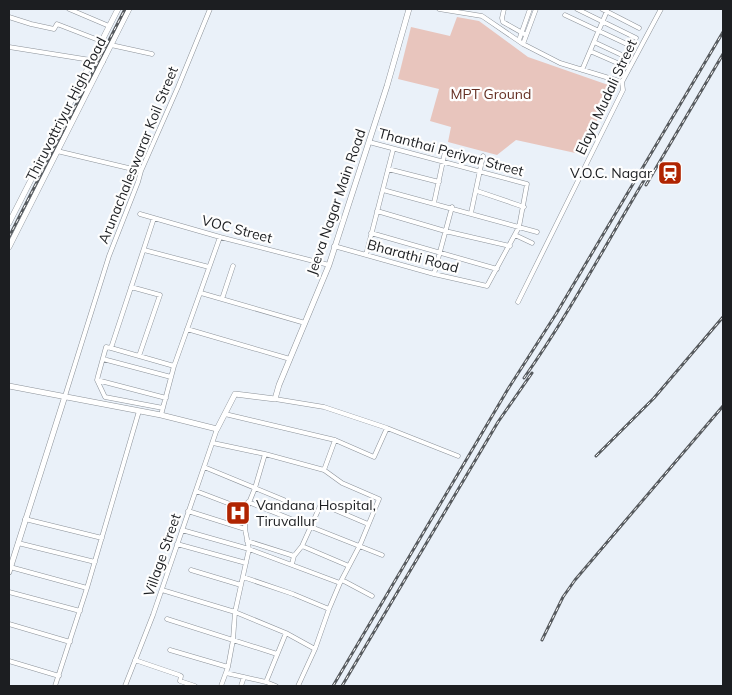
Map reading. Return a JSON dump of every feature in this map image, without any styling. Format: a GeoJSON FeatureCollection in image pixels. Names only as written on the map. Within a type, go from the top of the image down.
{"type":"FeatureCollection","features":[{"type":"Feature","properties":{"kind":"street"},"geometry":{"type":"LineString","coordinates":[[69,9],[109,26]]}},
{"type":"Feature","properties":{"kind":"street","name":"Thiruvottriyur High Road"},"geometry":{"type":"LineString","coordinates":[[9,223],[118,9]]}},
{"type":"Feature","properties":{"kind":"street","name":"Thiruvottriyur High Road"},"geometry":{"type":"LineString","coordinates":[[9,246],[129,9]]}},
{"type":"Feature","properties":{"kind":"street","name":"Arunachaleswarar Koil Street"},"geometry":{"type":"LineString","coordinates":[[64,396],[109,256],[141,171],[210,9]]}},
{"type":"Feature","properties":{"kind":"street","name":"Jeeva Nagar Main Road"},"geometry":{"type":"LineString","coordinates":[[275,398],[278,385],[329,265],[387,86],[409,9]]}},
{"type":"Feature","properties":{"kind":"street"},"geometry":{"type":"LineString","coordinates":[[438,9],[461,11],[482,16],[523,44],[560,63],[622,82]]}},
{"type":"Feature","properties":{"kind":"street"},"geometry":{"type":"LineString","coordinates":[[504,9],[503,22],[526,35]]}},
{"type":"Feature","properties":{"kind":"street"},"geometry":{"type":"LineString","coordinates":[[518,40],[530,9]]}},
{"type":"Feature","properties":{"kind":"street"},"geometry":{"type":"LineString","coordinates":[[523,44],[536,9]]}},
{"type":"Feature","properties":{"kind":"street"},"geometry":{"type":"LineString","coordinates":[[577,9],[636,38]]}},
{"type":"Feature","properties":{"kind":"street"},"geometry":{"type":"LineString","coordinates":[[602,9],[640,28]]}},
{"type":"Feature","properties":{"kind":"street","name":"Elaya Mudali Street"},"geometry":{"type":"LineString","coordinates":[[518,302],[623,90],[622,82],[661,9]]}},
{"type":"Feature","properties":{"kind":"street"},"geometry":{"type":"LineString","coordinates":[[582,70],[607,11]]}},
{"type":"Feature","properties":{"kind":"street"},"geometry":{"type":"LineString","coordinates":[[565,15],[631,46]]}},
{"type":"Feature","properties":{"kind":"street"},"geometry":{"type":"LineString","coordinates":[[9,18],[54,29],[57,24],[101,41]]}},
{"type":"Feature","properties":{"kind":"street"},"geometry":{"type":"LineString","coordinates":[[594,42],[626,57]]}},
{"type":"Feature","properties":{"kind":"street"},"geometry":{"type":"LineString","coordinates":[[111,45],[152,54]]}},
{"type":"Feature","properties":{"kind":"street"},"geometry":{"type":"LineString","coordinates":[[9,47],[103,62]]}},
{"type":"Feature","properties":{"kind":"street"},"geometry":{"type":"LineString","coordinates":[[590,51],[622,65]]}},
{"type":"Feature","properties":{"kind":"street","name":"Thanthai Periyar Street"},"geometry":{"type":"LineString","coordinates":[[369,142],[393,150],[443,161],[527,184],[524,207]]}},
{"type":"Feature","properties":{"kind":"street"},"geometry":{"type":"LineString","coordinates":[[434,203],[446,147]]}},
{"type":"Feature","properties":{"kind":"street"},"geometry":{"type":"LineString","coordinates":[[366,255],[393,150]]}},
{"type":"Feature","properties":{"kind":"street"},"geometry":{"type":"LineString","coordinates":[[57,151],[141,171]]}},
{"type":"Feature","properties":{"kind":"street"},"geometry":{"type":"LineString","coordinates":[[472,213],[483,156]]}},
{"type":"Feature","properties":{"kind":"street"},"geometry":{"type":"LineString","coordinates":[[388,169],[439,182]]}},
{"type":"Feature","properties":{"kind":"street"},"geometry":{"type":"LineString","coordinates":[[383,190],[452,207],[537,232]]}},
{"type":"Feature","properties":{"kind":"street"},"geometry":{"type":"LineString","coordinates":[[371,233],[497,269],[519,227],[524,207],[477,191]]}},
{"type":"Feature","properties":{"kind":"street"},"geometry":{"type":"LineString","coordinates":[[434,274],[452,207]]}},
{"type":"Feature","properties":{"kind":"street"},"geometry":{"type":"LineString","coordinates":[[377,211],[445,231],[510,246]]}},
{"type":"Feature","properties":{"kind":"street","name":"VOC Street"},"geometry":{"type":"LineString","coordinates":[[140,214],[329,265]]}},
{"type":"Feature","properties":{"kind":"street"},"geometry":{"type":"LineString","coordinates":[[111,348],[154,218]]}},
{"type":"Feature","properties":{"kind":"street"},"geometry":{"type":"LineString","coordinates":[[515,234],[532,243]]}},
{"type":"Feature","properties":{"kind":"street"},"geometry":{"type":"LineString","coordinates":[[161,416],[174,366],[220,237]]}},
{"type":"Feature","properties":{"kind":"street","name":"Bharathi Road"},"geometry":{"type":"LineString","coordinates":[[334,246],[434,274],[487,286],[497,269]]}},
{"type":"Feature","properties":{"kind":"street"},"geometry":{"type":"LineString","coordinates":[[144,250],[209,267]]}},
{"type":"Feature","properties":{"kind":"street"},"geometry":{"type":"LineString","coordinates":[[222,299],[233,266]]}},
{"type":"Feature","properties":{"kind":"street"},"geometry":{"type":"LineString","coordinates":[[131,287],[160,296],[139,356]]}},
{"type":"Feature","properties":{"kind":"street"},"geometry":{"type":"LineString","coordinates":[[201,292],[304,323]]}},
{"type":"Feature","properties":{"kind":"street"},"geometry":{"type":"LineString","coordinates":[[187,329],[290,360]]}},
{"type":"Feature","properties":{"kind":"street"},"geometry":{"type":"LineString","coordinates":[[163,408],[105,397],[97,380],[102,359],[106,347],[174,366]]}},
{"type":"Feature","properties":{"kind":"street"},"geometry":{"type":"LineString","coordinates":[[102,359],[172,377]]}},
{"type":"Feature","properties":{"kind":"street"},"geometry":{"type":"LineString","coordinates":[[97,380],[166,398]]}},
{"type":"Feature","properties":{"kind":"street"},"geometry":{"type":"LineString","coordinates":[[9,386],[139,411],[217,429],[236,394],[275,398],[324,407],[387,428],[458,456]]}},
{"type":"Feature","properties":{"kind":"street"},"geometry":{"type":"LineString","coordinates":[[64,396],[9,569],[87,588]]}},
{"type":"Feature","properties":{"kind":"street"},"geometry":{"type":"LineString","coordinates":[[55,686],[95,562],[139,411]]}},
{"type":"Feature","properties":{"kind":"street"},"geometry":{"type":"LineString","coordinates":[[225,414],[335,440],[374,458],[387,428]]}},
{"type":"Feature","properties":{"kind":"street","name":"Village Street"},"geometry":{"type":"LineString","coordinates":[[125,686],[162,590],[217,429]]}},
{"type":"Feature","properties":{"kind":"street"},"geometry":{"type":"LineString","coordinates":[[324,470],[335,440]]}},
{"type":"Feature","properties":{"kind":"street"},"geometry":{"type":"LineString","coordinates":[[213,443],[265,454],[324,470],[342,483],[379,499],[360,545],[329,609],[315,649],[298,686]]}},
{"type":"Feature","properties":{"kind":"street"},"geometry":{"type":"LineString","coordinates":[[221,686],[228,667],[233,640],[235,612],[249,549],[245,529],[246,510],[265,454]]}},
{"type":"Feature","properties":{"kind":"street"},"geometry":{"type":"LineString","coordinates":[[204,466],[284,500]]}},
{"type":"Feature","properties":{"kind":"street"},"geometry":{"type":"LineString","coordinates":[[196,491],[246,510]]}},
{"type":"Feature","properties":{"kind":"street"},"geometry":{"type":"LineString","coordinates":[[248,502],[382,555]]}},
{"type":"Feature","properties":{"kind":"street"},"geometry":{"type":"LineString","coordinates":[[292,564],[294,556],[302,546],[320,504],[368,524]]}},
{"type":"Feature","properties":{"kind":"street"},"geometry":{"type":"LineString","coordinates":[[188,511],[245,529]]}},
{"type":"Feature","properties":{"kind":"street"},"geometry":{"type":"LineString","coordinates":[[25,520],[102,538]]}},
{"type":"Feature","properties":{"kind":"street"},"geometry":{"type":"LineString","coordinates":[[182,530],[249,549],[341,582],[372,596]]}},
{"type":"Feature","properties":{"kind":"street"},"geometry":{"type":"LineString","coordinates":[[248,541],[294,556]]}},
{"type":"Feature","properties":{"kind":"street"},"geometry":{"type":"LineString","coordinates":[[18,543],[95,562]]}},
{"type":"Feature","properties":{"kind":"street"},"geometry":{"type":"LineString","coordinates":[[178,544],[246,563]]}},
{"type":"Feature","properties":{"kind":"street"},"geometry":{"type":"LineString","coordinates":[[302,546],[349,566]]}},
{"type":"Feature","properties":{"kind":"street"},"geometry":{"type":"LineString","coordinates":[[191,570],[241,585]]}},
{"type":"Feature","properties":{"kind":"street"},"geometry":{"type":"LineString","coordinates":[[243,577],[293,594],[329,609]]}},
{"type":"Feature","properties":{"kind":"street"},"geometry":{"type":"LineString","coordinates":[[162,590],[235,612],[286,633],[315,649]]}},
{"type":"Feature","properties":{"kind":"street"},"geometry":{"type":"LineString","coordinates":[[9,592],[80,611]]}},
{"type":"Feature","properties":{"kind":"street"},"geometry":{"type":"LineString","coordinates":[[167,620],[278,654]]}},
{"type":"Feature","properties":{"kind":"street"},"geometry":{"type":"LineString","coordinates":[[9,624],[70,642]]}},
{"type":"Feature","properties":{"kind":"street"},"geometry":{"type":"LineString","coordinates":[[266,682],[286,633]]}},
{"type":"Feature","properties":{"kind":"street"},"geometry":{"type":"LineString","coordinates":[[170,650],[228,667]]}},
{"type":"Feature","properties":{"kind":"street"},"geometry":{"type":"LineString","coordinates":[[135,660],[182,676],[180,681],[195,686]]}},
{"type":"Feature","properties":{"kind":"street"},"geometry":{"type":"LineString","coordinates":[[9,661],[58,676]]}},
{"type":"Feature","properties":{"kind":"street"},"geometry":{"type":"LineString","coordinates":[[226,673],[276,686]]}},
{"type":"Feature","properties":{"kind":"street"},"geometry":{"type":"LineString","coordinates":[[241,686],[244,677]]}},
{"type":"Feature","properties":{"kind":"green space","name":"MPT Ground"},"geometry":{"type":"Polygon","coordinates":[[[457,17],[479,21],[528,57],[614,87],[580,154],[516,140],[497,155],[448,142],[451,127],[430,121],[439,89],[398,79],[411,27],[450,36],[457,17]]]}},
{"type":"Feature","properties":{"kind":"railway"},"geometry":{"type":"LineString","coordinates":[[9,237],[125,9]]}},
{"type":"Feature","properties":{"kind":"railway"},"geometry":{"type":"LineString","coordinates":[[333,686],[508,389],[556,314],[723,32]]}},
{"type":"Feature","properties":{"kind":"railway"},"geometry":{"type":"LineString","coordinates":[[646,185],[723,54]]}},
{"type":"Feature","properties":{"kind":"railway"},"geometry":{"type":"LineString","coordinates":[[524,378],[572,304],[646,177]]}},
{"type":"Feature","properties":{"kind":"railway"},"geometry":{"type":"LineString","coordinates":[[596,456],[654,398],[723,317]]}},
{"type":"Feature","properties":{"kind":"railway"},"geometry":{"type":"LineString","coordinates":[[342,686],[498,422],[532,373]]}},
{"type":"Feature","properties":{"kind":"railway"},"geometry":{"type":"LineString","coordinates":[[542,640],[563,597],[575,580],[723,406]]}},
{"type":"Feature","properties":{"kind":"place","name":"V.O.C. Nagar"},"geometry":{"type":"Point","coordinates":[670,173]}},
{"type":"Feature","properties":{"kind":"place","name":"Vandana Hospital, Tiruvallur"},"geometry":{"type":"Point","coordinates":[238,513]}}]}
